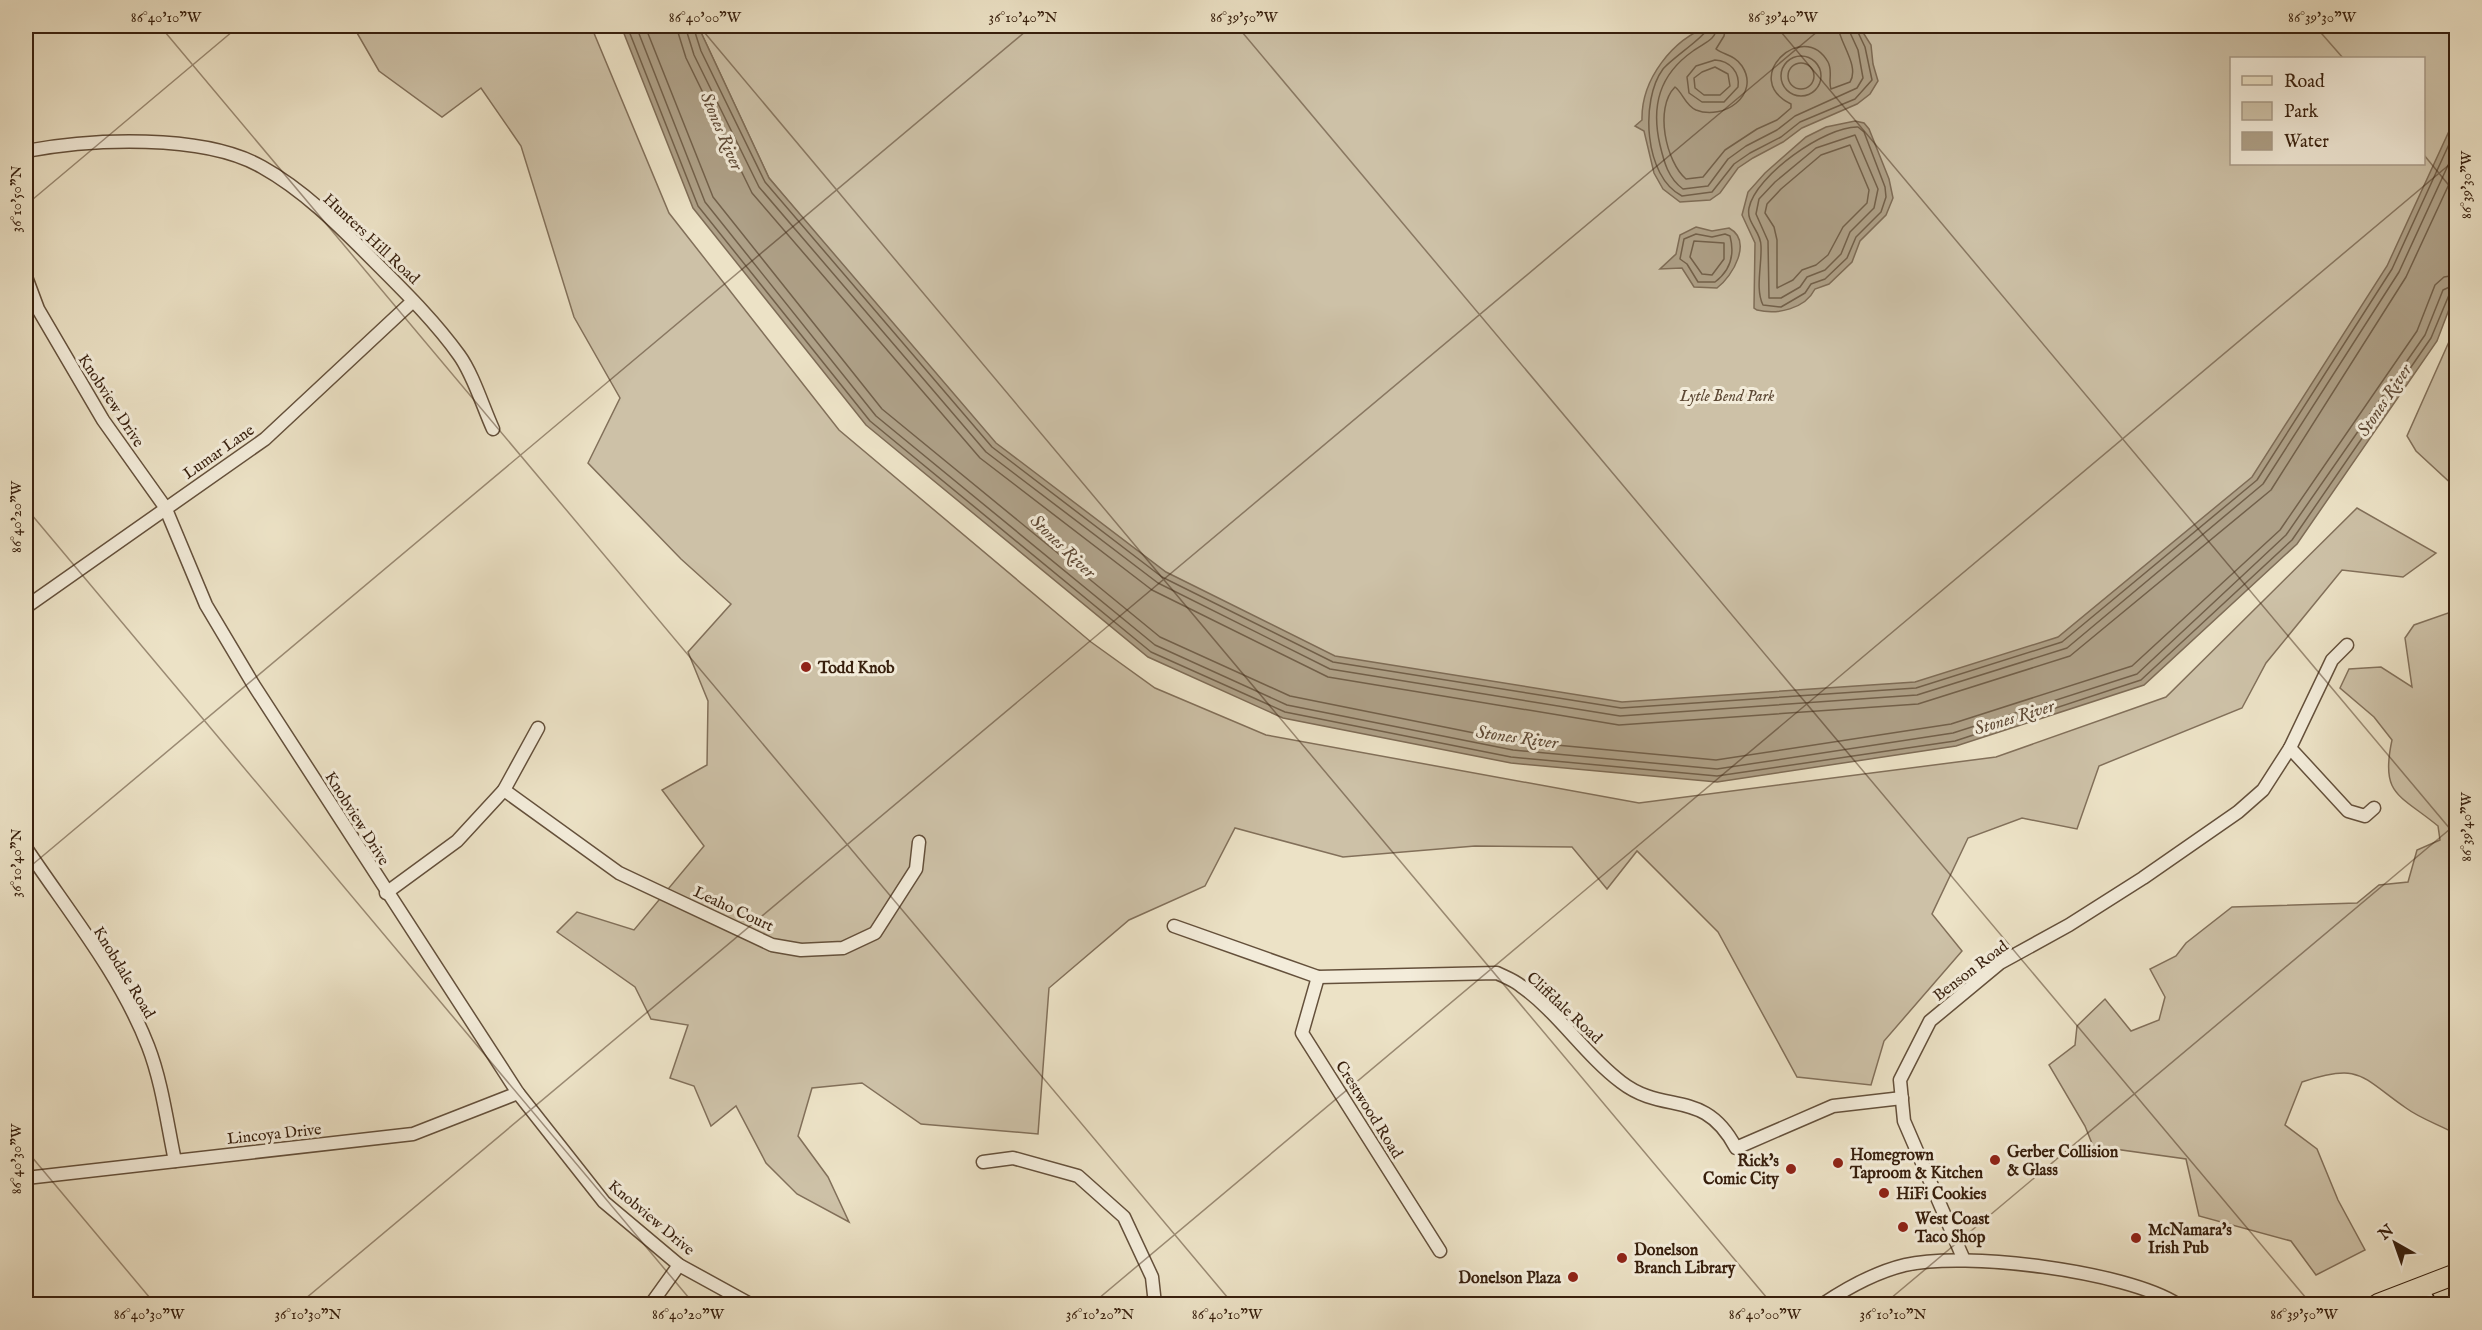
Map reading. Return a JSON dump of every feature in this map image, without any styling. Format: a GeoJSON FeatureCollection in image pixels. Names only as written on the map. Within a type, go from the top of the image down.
{"type":"FeatureCollection","features":[{"type":"Feature","properties":{"kind":"main road"},"geometry":{"type":"LineString","coordinates":[[2378,1305],[2423,1297],[2457,1274]]}},
{"type":"Feature","properties":{"kind":"street","name":"Hunters Hill Road"},"geometry":{"type":"LineString","coordinates":[[26,151],[71,143],[154,142],[213,150],[262,166],[331,218],[413,300],[461,356],[493,429]]}},
{"type":"Feature","properties":{"kind":"street","name":"Knobview Drive"},"geometry":{"type":"LineString","coordinates":[[26,277],[38,309],[97,410],[165,507],[206,605],[386,893],[518,1093],[604,1202],[679,1265],[750,1305]]}},
{"type":"Feature","properties":{"kind":"street","name":"Lumar Lane"},"geometry":{"type":"LineString","coordinates":[[26,607],[165,507],[265,439],[413,300]]}},
{"type":"Feature","properties":{"kind":"street","name":"Benson Road"},"geometry":{"type":"LineString","coordinates":[[1964,1260],[1911,1142],[1904,1121],[1900,1080],[1930,1021],[2000,963],[2069,926],[2238,812],[2263,790],[2290,748],[2332,660],[2347,645]]}},
{"type":"Feature","properties":{"kind":"street"},"geometry":{"type":"LineString","coordinates":[[386,893],[457,841],[504,790],[538,728]]}},
{"type":"Feature","properties":{"kind":"street"},"geometry":{"type":"LineString","coordinates":[[2290,748],[2348,811],[2364,816],[2374,808]]}},
{"type":"Feature","properties":{"kind":"street","name":"Leaho Court"},"geometry":{"type":"LineString","coordinates":[[504,790],[619,873],[772,945],[801,950],[843,948],[875,933],[916,869],[919,842]]}},
{"type":"Feature","properties":{"kind":"street","name":"Knobdale Road"},"geometry":{"type":"LineString","coordinates":[[26,848],[112,976],[148,1045],[160,1085],[175,1161]]}},
{"type":"Feature","properties":{"kind":"street","name":"Cliffdale Road"},"geometry":{"type":"LineString","coordinates":[[1174,926],[1318,977],[1497,973],[1522,986],[1620,1082],[1640,1094],[1703,1110],[1718,1120],[1736,1148],[1833,1106],[1902,1098]]}},
{"type":"Feature","properties":{"kind":"street","name":"Crestwood Road"},"geometry":{"type":"LineString","coordinates":[[1318,977],[1302,1033],[1440,1251]]}},
{"type":"Feature","properties":{"kind":"street","name":"Lincoya Drive"},"geometry":{"type":"LineString","coordinates":[[26,1178],[413,1134],[518,1093]]}},
{"type":"Feature","properties":{"kind":"street"},"geometry":{"type":"LineString","coordinates":[[983,1162],[1013,1158],[1078,1176],[1124,1217],[1152,1277],[1155,1305]]}},
{"type":"Feature","properties":{"kind":"street"},"geometry":{"type":"LineString","coordinates":[[1823,1305],[1889,1270],[1928,1261],[1964,1260],[2078,1274],[2157,1294],[2177,1305]]}},
{"type":"Feature","properties":{"kind":"street"},"geometry":{"type":"LineString","coordinates":[[651,1305],[679,1265]]}},
{"type":"Feature","properties":{"kind":"green space"},"geometry":{"type":"Polygon","coordinates":[[[353,26],[591,26],[669,213],[839,430],[1091,642],[1155,688],[1266,735],[1639,803],[1996,757],[2166,697],[2357,508],[2436,553],[2403,577],[2342,570],[2266,663],[2242,708],[2099,766],[2077,829],[2022,818],[1968,838],[1932,914],[1962,951],[1884,1041],[1871,1085],[1797,1077],[1718,932],[1637,851],[1607,889],[1572,847],[1475,846],[1343,857],[1235,828],[1205,886],[1129,920],[1049,988],[1038,1134],[921,1124],[862,1083],[812,1088],[798,1136],[828,1177],[849,1222],[797,1194],[766,1163],[736,1106],[711,1126],[694,1086],[670,1078],[688,1025],[651,1019],[635,987],[557,932],[577,912],[634,930],[704,846],[662,790],[707,765],[708,701],[688,652],[731,604],[681,559],[588,463],[620,398],[574,317],[521,146],[481,88],[442,117],[379,71],[353,26]]]}},
{"type":"Feature","properties":{"kind":"green space","name":"Lytle Bend Park"},"geometry":{"type":"Polygon","coordinates":[[[698,26],[2456,26],[2456,269],[2147,673],[1728,768],[1132,613],[769,178],[698,26]]]}},
{"type":"Feature","properties":{"kind":"green space"},"geometry":{"type":"Polygon","coordinates":[[[2456,326],[2456,488],[2416,451],[2407,436],[2456,326]]]}},
{"type":"Feature","properties":{"kind":"green space"},"geometry":{"type":"Polygon","coordinates":[[[2448,613],[2456,620],[2456,1134],[2412,1112],[2359,1076],[2337,1073],[2302,1082],[2285,1125],[2317,1149],[2338,1200],[2365,1250],[2316,1275],[2291,1241],[2199,1216],[2186,1159],[2093,1146],[2085,1126],[2049,1065],[2075,1045],[2077,1026],[2105,999],[2131,1031],[2159,1020],[2165,997],[2150,969],[2176,956],[2186,943],[2232,907],[2357,903],[2379,885],[2408,882],[2417,850],[2440,840],[2438,826],[2396,792],[2389,772],[2392,740],[2374,717],[2340,688],[2349,669],[2381,667],[2412,687],[2405,638],[2414,625],[2448,613]]]}},
{"type":"Feature","properties":{"kind":"water","name":"Stones River"},"geometry":{"type":"Polygon","coordinates":[[[621,26],[698,26],[769,178],[996,443],[1166,572],[1335,656],[1622,702],[1915,682],[2058,637],[2252,477],[2387,266],[2450,129],[2456,110],[2456,291],[2437,341],[2297,544],[2144,685],[1956,746],[1717,782],[1511,763],[1283,718],[1148,657],[866,425],[693,208],[621,26]]]}},
{"type":"Feature","properties":{"kind":"water"},"geometry":{"type":"Polygon","coordinates":[[[1710,26],[1859,26],[1871,45],[1878,81],[1870,94],[1857,104],[1802,128],[1783,142],[1738,168],[1720,193],[1710,200],[1680,202],[1663,189],[1654,173],[1644,131],[1635,126],[1642,120],[1647,90],[1661,63],[1683,41],[1710,26]]]}},
{"type":"Feature","properties":{"kind":"water"},"geometry":{"type":"Polygon","coordinates":[[[1855,121],[1864,123],[1869,129],[1889,179],[1893,198],[1886,215],[1860,241],[1852,262],[1829,284],[1815,289],[1805,301],[1790,309],[1773,312],[1757,310],[1754,308],[1755,243],[1742,215],[1748,192],[1765,173],[1806,137],[1826,127],[1855,121]]]}},
{"type":"Feature","properties":{"kind":"water"},"geometry":{"type":"Polygon","coordinates":[[[1696,227],[1712,231],[1729,228],[1740,241],[1740,250],[1734,267],[1717,288],[1694,287],[1682,268],[1660,269],[1676,254],[1680,235],[1696,227]]]}},
{"type":"Feature","properties":{"kind":"place","name":"Todd Knob"},"geometry":{"type":"Point","coordinates":[806,667]}},
{"type":"Feature","properties":{"kind":"place","name":"Gerber Collision & Glass"},"geometry":{"type":"Point","coordinates":[1995,1160]}},
{"type":"Feature","properties":{"kind":"place","name":"Homegrown Taproom & Kitchen"},"geometry":{"type":"Point","coordinates":[1838,1163]}},
{"type":"Feature","properties":{"kind":"place","name":"Rick's Comic City"},"geometry":{"type":"Point","coordinates":[1791,1169]}},
{"type":"Feature","properties":{"kind":"place","name":"HiFi Cookies"},"geometry":{"type":"Point","coordinates":[1884,1193]}},
{"type":"Feature","properties":{"kind":"place","name":"West Coast Taco Shop"},"geometry":{"type":"Point","coordinates":[1903,1227]}},
{"type":"Feature","properties":{"kind":"place","name":"McNamara's Irish Pub"},"geometry":{"type":"Point","coordinates":[2136,1238]}},
{"type":"Feature","properties":{"kind":"place","name":"Donelson Branch Library"},"geometry":{"type":"Point","coordinates":[1622,1258]}},
{"type":"Feature","properties":{"kind":"place","name":"Donelson Plaza"},"geometry":{"type":"Point","coordinates":[1573,1277]}}]}
